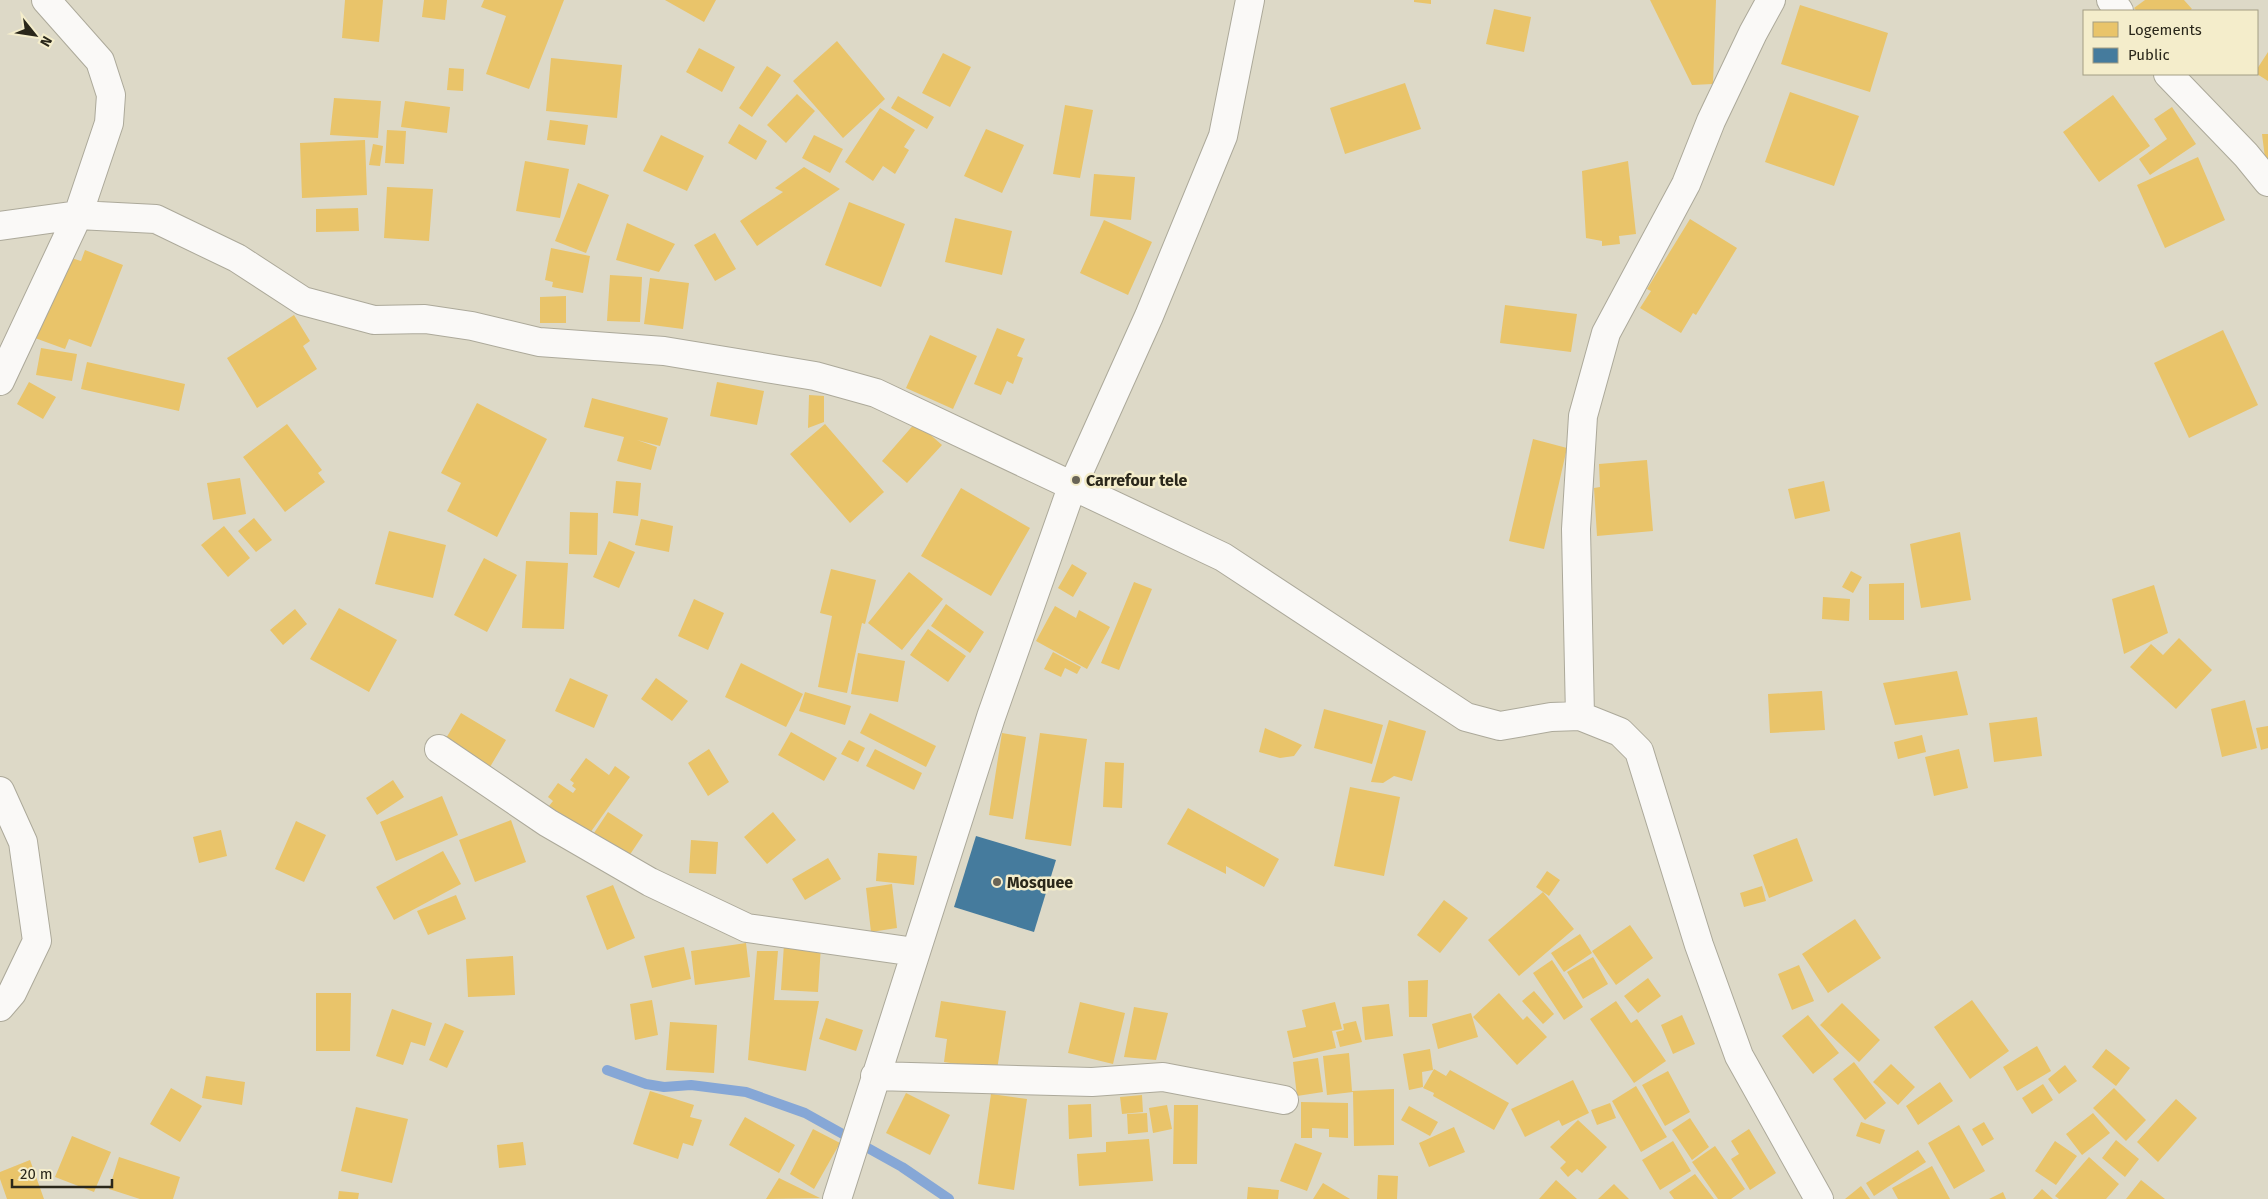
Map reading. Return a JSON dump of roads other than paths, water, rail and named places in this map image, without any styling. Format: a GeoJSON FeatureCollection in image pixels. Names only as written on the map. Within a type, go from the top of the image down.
{"type":"FeatureCollection","features":[{"type":"Feature","properties":{"kind":"street"},"geometry":{"type":"LineString","coordinates":[[0,381],[78,215],[109,123],[111,95],[100,61],[46,0]]}},
{"type":"Feature","properties":{"kind":"street"},"geometry":{"type":"LineString","coordinates":[[839,1191],[991,717],[1072,487],[1149,316],[1223,136],[1242,48],[1250,0]]}},
{"type":"Feature","properties":{"kind":"street"},"geometry":{"type":"LineString","coordinates":[[1580,716],[1576,529],[1583,416],[1606,333],[1686,184],[1711,121],[1771,0]]}},
{"type":"Feature","properties":{"kind":"street"},"geometry":{"type":"LineString","coordinates":[[2111,0],[2119,10]]}},
{"type":"Feature","properties":{"kind":"street"},"geometry":{"type":"LineString","coordinates":[[2169,75],[2246,155],[2268,182]]}},
{"type":"Feature","properties":{"kind":"street"},"geometry":{"type":"LineString","coordinates":[[0,226],[78,215],[156,219],[237,258],[303,301],[374,320],[434,321],[472,326],[539,342],[664,351],[815,376],[876,393],[1223,557],[1466,717],[1500,726],[1551,717],[1580,716],[1620,732],[1639,752],[1699,945],[1739,1056],[1819,1199]]}},
{"type":"Feature","properties":{"kind":"street"},"geometry":{"type":"LineString","coordinates":[[439,749],[548,823],[633,872],[747,928],[915,952]]}},
{"type":"Feature","properties":{"kind":"street"},"geometry":{"type":"LineString","coordinates":[[0,791],[23,842],[37,941],[12,993],[0,1007]]}},
{"type":"Feature","properties":{"kind":"street"},"geometry":{"type":"LineString","coordinates":[[875,1076],[1092,1082],[1163,1077],[1284,1100]]}},
{"type":"Feature","properties":{"kind":"waterway"},"geometry":{"type":"LineString","coordinates":[[607,1070],[646,1084],[664,1087],[691,1085],[746,1092],[805,1113],[902,1167],[949,1199]]}},
{"type":"Feature","properties":{"kind":"place","name":"Carrefour tele"},"geometry":{"type":"Point","coordinates":[1076,480]}},
{"type":"Feature","properties":{"kind":"place","name":"Mosquee"},"geometry":{"type":"Point","coordinates":[997,882]}}]}
